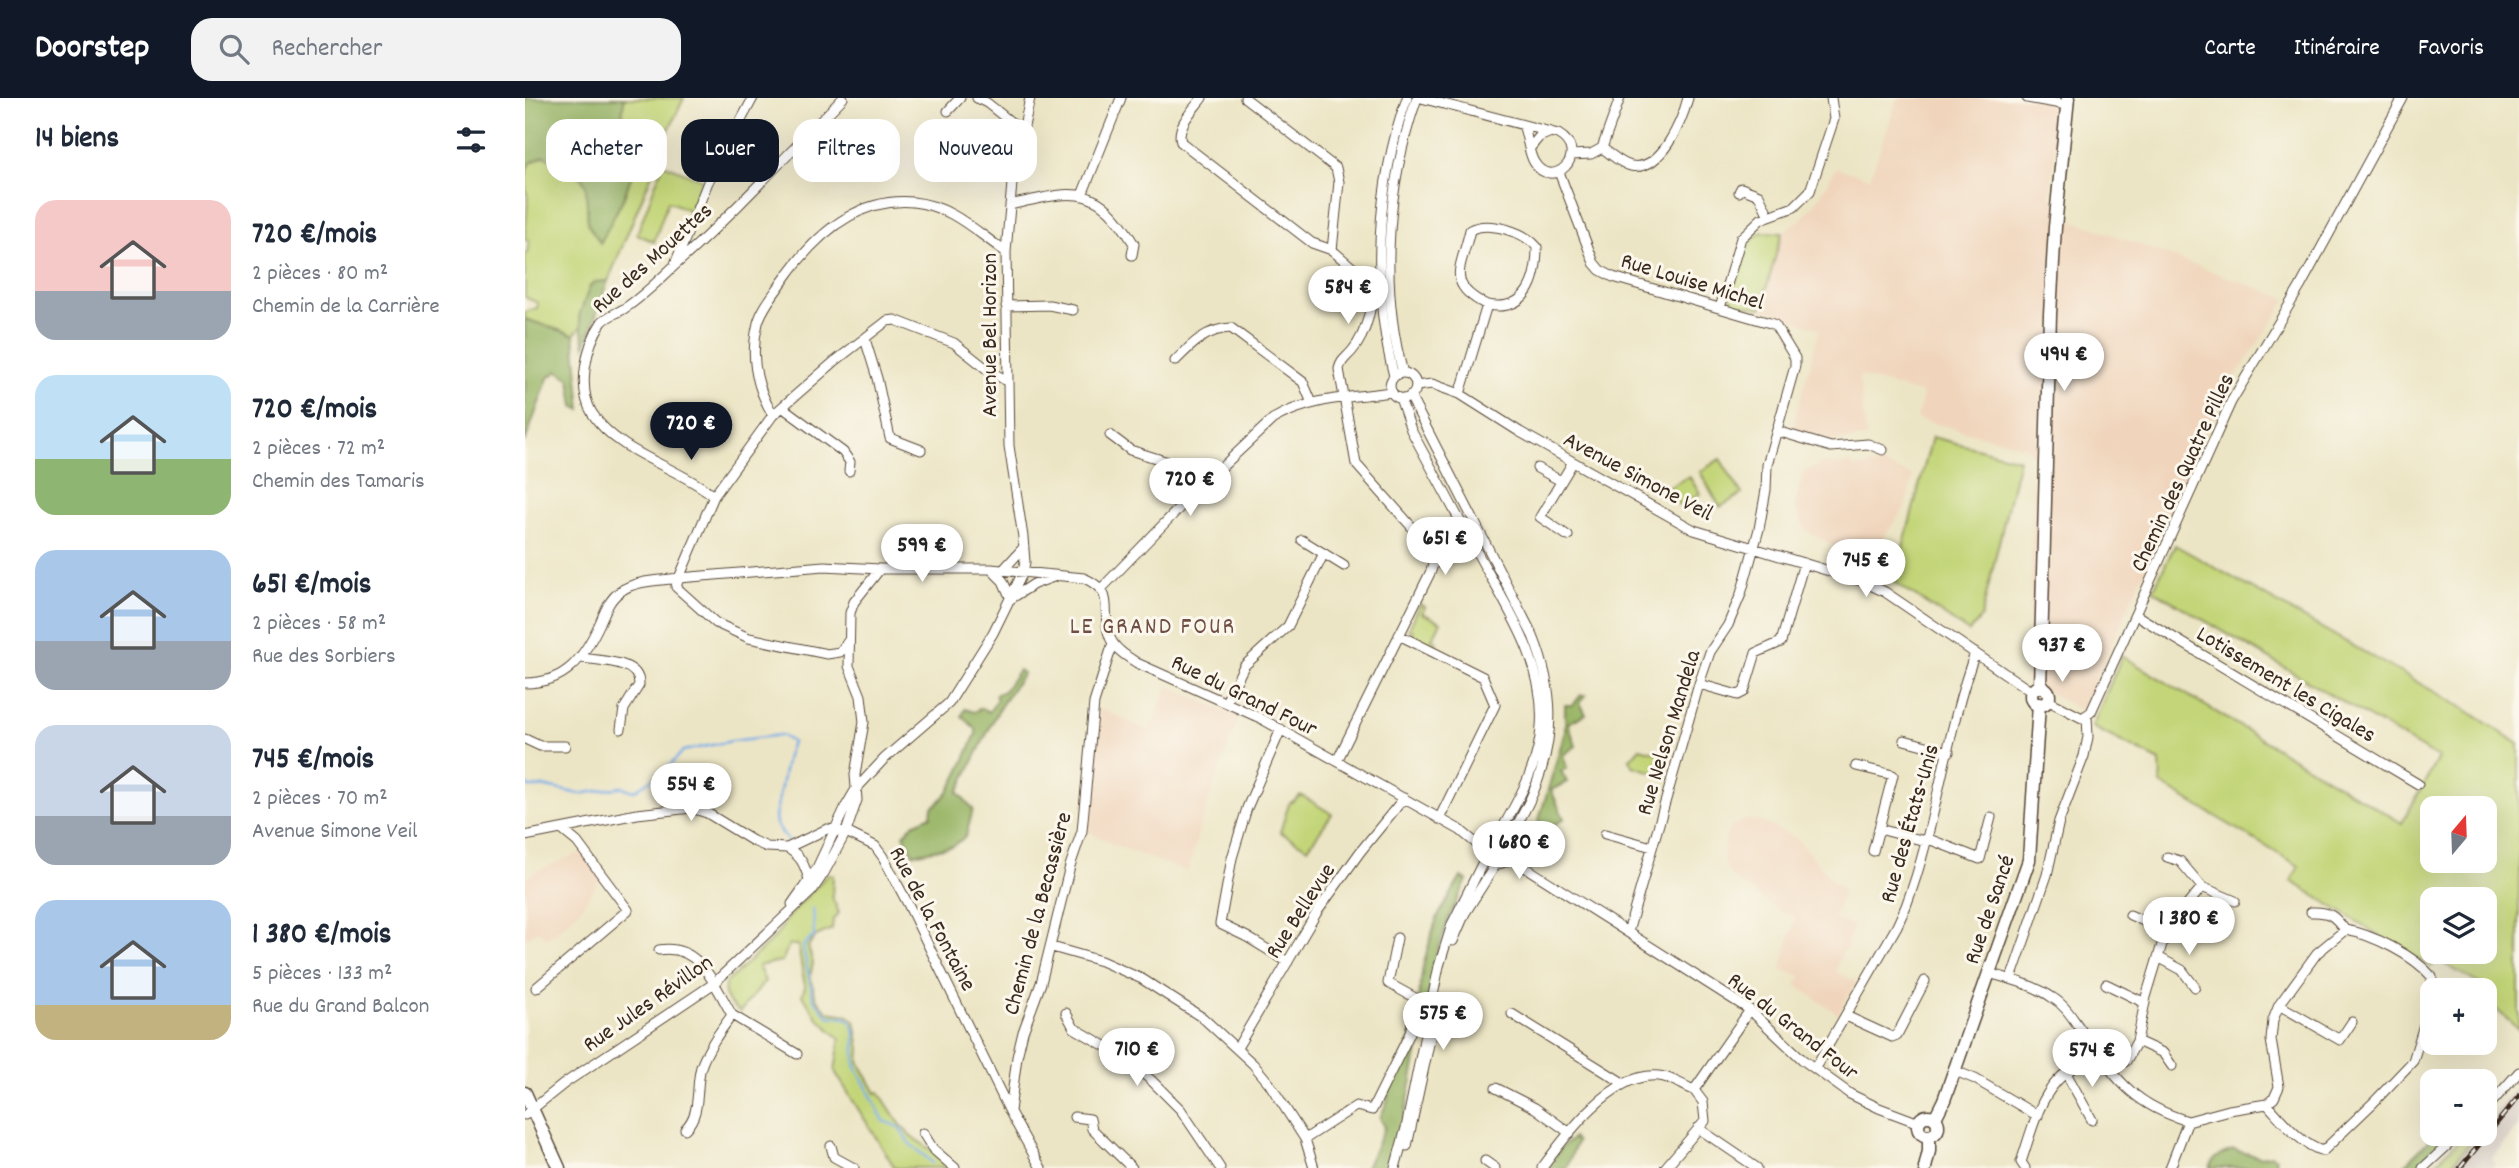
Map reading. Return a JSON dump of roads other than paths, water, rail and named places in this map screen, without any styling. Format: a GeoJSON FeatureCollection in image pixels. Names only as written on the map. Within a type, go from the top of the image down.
{"type":"FeatureCollection","features":[{"type":"Feature","properties":{"kind":"street"},"geometry":{"type":"LineString","coordinates":[[674,266],[701,196],[753,98]]}},
{"type":"Feature","properties":{"kind":"street","name":"Rue des Mouettes"},"geometry":{"type":"LineString","coordinates":[[714,496],[689,478],[630,448],[609,433],[592,413],[586,399],[585,362],[603,320],[626,308],[674,266],[843,98]]}},
{"type":"Feature","properties":{"kind":"street"},"geometry":{"type":"LineString","coordinates":[[948,111],[960,98]]}},
{"type":"Feature","properties":{"kind":"street"},"geometry":{"type":"LineString","coordinates":[[977,98],[1007,119]]}},
{"type":"Feature","properties":{"kind":"street","name":"Avenue Bel Horizon"},"geometry":{"type":"LineString","coordinates":[[1025,119],[1030,98]]}},
{"type":"Feature","properties":{"kind":"street"},"geometry":{"type":"LineString","coordinates":[[1082,195],[1121,98]]}},
{"type":"Feature","properties":{"kind":"street"},"geometry":{"type":"LineString","coordinates":[[1202,98],[1181,126],[1181,142],[1312,243],[1332,250],[1369,281],[1369,310],[1353,350],[1341,361],[1339,380],[1356,464],[1434,552],[1431,571],[1337,761]]}},
{"type":"Feature","properties":{"kind":"street"},"geometry":{"type":"LineString","coordinates":[[1245,98],[1336,168],[1339,183],[1332,250]]}},
{"type":"Feature","properties":{"kind":"street"},"geometry":{"type":"LineString","coordinates":[[1398,375],[1387,344],[1380,286],[1383,198],[1389,153],[1407,98]]}},
{"type":"Feature","properties":{"kind":"street"},"geometry":{"type":"LineString","coordinates":[[1401,1168],[1418,1101],[1443,969],[1465,913],[1496,864],[1505,862],[1509,857],[1509,842],[1545,764],[1551,729],[1548,677],[1533,636],[1401,395],[1391,384],[1398,375],[1390,284],[1393,197],[1401,146],[1419,98],[1551,132],[1568,143],[1571,155],[1567,165],[1559,172],[1541,170],[1533,160],[1523,125]]}},
{"type":"Feature","properties":{"kind":"street"},"geometry":{"type":"LineString","coordinates":[[1571,155],[1591,153],[1602,148],[1620,98]]}},
{"type":"Feature","properties":{"kind":"street"},"geometry":{"type":"LineString","coordinates":[[1602,148],[1628,165],[1640,167],[1649,164],[1678,129],[1688,98]]}},
{"type":"Feature","properties":{"kind":"street"},"geometry":{"type":"LineString","coordinates":[[1720,308],[1741,238],[1749,228],[1769,215],[1780,214],[1794,207],[1810,191],[1834,119],[1831,98]]}},
{"type":"Feature","properties":{"kind":"street"},"geometry":{"type":"LineString","coordinates":[[2011,979],[2047,875],[2059,821],[2084,756],[2088,737],[2087,716],[2082,718],[2043,702],[2033,701],[2036,689],[2050,314],[2067,102],[2027,98]]}},
{"type":"Feature","properties":{"kind":"street","name":"Chemin des Quatre Pilles"},"geometry":{"type":"LineString","coordinates":[[2087,716],[2136,615],[2231,402],[2300,287],[2403,98]]}},
{"type":"Feature","properties":{"kind":"street"},"geometry":{"type":"LineString","coordinates":[[1530,148],[1539,137],[1551,132]]}},
{"type":"Feature","properties":{"kind":"street","name":"Rue Louise Michel"},"geometry":{"type":"LineString","coordinates":[[1559,172],[1590,252],[1600,270],[1626,281],[1775,325],[1795,358],[1767,465],[1766,490],[1755,548]]}},
{"type":"Feature","properties":{"kind":"street","name":"Avenue Bel Horizon"},"geometry":{"type":"LineString","coordinates":[[1014,182],[1006,252],[1007,381],[1009,446],[1024,547],[1023,572]]}},
{"type":"Feature","properties":{"kind":"street"},"geometry":{"type":"LineString","coordinates":[[1739,192],[1741,188],[1759,195],[1769,215]]}},
{"type":"Feature","properties":{"kind":"street"},"geometry":{"type":"LineString","coordinates":[[1010,205],[1054,194],[1082,195],[1100,203],[1118,219],[1135,244],[1132,255]]}},
{"type":"Feature","properties":{"kind":"street"},"geometry":{"type":"LineString","coordinates":[[773,415],[765,402],[754,368],[759,320],[791,269],[811,245],[834,225],[881,204],[913,202],[939,207],[958,216],[1006,252]]}},
{"type":"Feature","properties":{"kind":"street"},"geometry":{"type":"LineString","coordinates":[[1478,226],[1497,228],[1528,237],[1537,247],[1529,290],[1523,298],[1514,305],[1500,308],[1487,306],[1468,295],[1459,280],[1459,270],[1470,230],[1478,226]]}},
{"type":"Feature","properties":{"kind":"street"},"geometry":{"type":"LineString","coordinates":[[1006,306],[1049,305],[1073,310]]}},
{"type":"Feature","properties":{"kind":"street"},"geometry":{"type":"LineString","coordinates":[[1460,394],[1487,306]]}},
{"type":"Feature","properties":{"kind":"street"},"geometry":{"type":"LineString","coordinates":[[849,640],[840,652],[834,654],[750,638],[716,623],[676,587],[714,496],[773,415],[876,327],[887,321],[895,320],[954,343],[988,370],[1007,381]]}},
{"type":"Feature","properties":{"kind":"street"},"geometry":{"type":"LineString","coordinates":[[1175,361],[1198,338],[1221,328],[1231,328],[1303,382],[1312,403]]}},
{"type":"Feature","properties":{"kind":"street"},"geometry":{"type":"LineString","coordinates":[[865,339],[890,438],[921,450]]}},
{"type":"Feature","properties":{"kind":"street"},"geometry":{"type":"LineString","coordinates":[[1101,589],[1273,419],[1290,409],[1312,403],[1343,397],[1401,395],[1416,386],[1414,378],[1398,375]]}},
{"type":"Feature","properties":{"kind":"street","name":"Avenue Simone Veil"},"geometry":{"type":"LineString","coordinates":[[1416,386],[1432,384],[1460,394],[1520,432],[1694,530],[1862,581],[1885,592],[1975,653],[2036,689]]}},
{"type":"Feature","properties":{"kind":"street"},"geometry":{"type":"LineString","coordinates":[[1395,1168],[1406,1128],[1439,965],[1452,924],[1484,854],[1484,843],[1494,836],[1520,796],[1539,744],[1541,708],[1536,670],[1521,633],[1411,430],[1401,395]]}},
{"type":"Feature","properties":{"kind":"street"},"geometry":{"type":"LineString","coordinates":[[782,407],[843,452],[850,462],[849,471]]}},
{"type":"Feature","properties":{"kind":"street"},"geometry":{"type":"LineString","coordinates":[[1777,431],[1831,447],[1868,444],[1883,450]]}},
{"type":"Feature","properties":{"kind":"street"},"geometry":{"type":"LineString","coordinates":[[1109,435],[1130,450],[1165,461],[1201,488]]}},
{"type":"Feature","properties":{"kind":"street"},"geometry":{"type":"LineString","coordinates":[[1568,536],[1539,517],[1573,462]]}},
{"type":"Feature","properties":{"kind":"street"},"geometry":{"type":"LineString","coordinates":[[1537,468],[1561,481]]}},
{"type":"Feature","properties":{"kind":"street"},"geometry":{"type":"LineString","coordinates":[[1302,540],[1344,566]]}},
{"type":"Feature","properties":{"kind":"street"},"geometry":{"type":"LineString","coordinates":[[1003,570],[1024,547]]}},
{"type":"Feature","properties":{"kind":"street","name":"Rue Nelson Mandela"},"geometry":{"type":"LineString","coordinates":[[1627,932],[1699,684],[1710,652],[1736,610],[1755,548]]}},
{"type":"Feature","properties":{"kind":"street"},"geometry":{"type":"LineString","coordinates":[[1226,702],[1244,667],[1287,626],[1324,553]]}},
{"type":"Feature","properties":{"kind":"street"},"geometry":{"type":"LineString","coordinates":[[1699,684],[1738,695],[1744,692],[1756,653],[1781,642],[1804,563]]}},
{"type":"Feature","properties":{"kind":"street"},"geometry":{"type":"LineString","coordinates":[[525,686],[561,674],[582,658],[606,610],[621,590],[629,586],[679,578],[824,566],[991,569],[1084,578],[1095,583],[1106,596],[1108,633],[1113,643]]}},
{"type":"Feature","properties":{"kind":"street"},"geometry":{"type":"LineString","coordinates":[[849,567],[860,575],[866,585]]}},
{"type":"Feature","properties":{"kind":"street"},"geometry":{"type":"LineString","coordinates":[[856,789],[855,775],[864,722],[861,696],[849,666],[850,613],[854,602],[880,569]]}},
{"type":"Feature","properties":{"kind":"street"},"geometry":{"type":"LineString","coordinates":[[991,569],[1003,581],[1011,599]]}},
{"type":"Feature","properties":{"kind":"street"},"geometry":{"type":"LineString","coordinates":[[856,789],[884,759],[949,703],[993,632],[1023,572]]}},
{"type":"Feature","properties":{"kind":"street"},"geometry":{"type":"LineString","coordinates":[[1011,599],[1034,584],[1057,575]]}},
{"type":"Feature","properties":{"kind":"street","name":"Lotissement les Cigales"},"geometry":{"type":"LineString","coordinates":[[2136,615],[2418,784]]}},
{"type":"Feature","properties":{"kind":"street"},"geometry":{"type":"LineString","coordinates":[[1399,635],[1483,677],[1495,705],[1439,818]]}},
{"type":"Feature","properties":{"kind":"street","name":"Rue du Grand Four"},"geometry":{"type":"LineString","coordinates":[[1113,643],[1137,663],[1281,729],[1404,798],[1460,830],[1484,854]]}},
{"type":"Feature","properties":{"kind":"street","name":"Chemin de la Becassière"},"geometry":{"type":"LineString","coordinates":[[1010,1112],[1023,1032],[1052,947],[1070,866],[1082,831],[1094,703],[1113,643]]}},
{"type":"Feature","properties":{"kind":"street","name":"Rue des États-Unis"},"geometry":{"type":"LineString","coordinates":[[1815,1068],[1900,921],[1911,894],[1975,653]]}},
{"type":"Feature","properties":{"kind":"street"},"geometry":{"type":"LineString","coordinates":[[582,658],[624,665],[632,669],[640,681],[624,709],[621,729]]}},
{"type":"Feature","properties":{"kind":"street","name":"Rue de Sancé"},"geometry":{"type":"LineString","coordinates":[[1934,1118],[1944,1100],[2029,860],[2043,702]]}},
{"type":"Feature","properties":{"kind":"street"},"geometry":{"type":"LineString","coordinates":[[1281,729],[1247,808],[1232,858],[1220,925],[1247,937],[1287,962]]}},
{"type":"Feature","properties":{"kind":"street"},"geometry":{"type":"LineString","coordinates":[[525,739],[540,746],[565,746]]}},
{"type":"Feature","properties":{"kind":"street"},"geometry":{"type":"LineString","coordinates":[[1904,740],[1949,752]]}},
{"type":"Feature","properties":{"kind":"street"},"geometry":{"type":"LineString","coordinates":[[1856,766],[1893,775],[1873,851]]}},
{"type":"Feature","properties":{"kind":"street","name":"Rue Jules Révillon"},"geometry":{"type":"LineString","coordinates":[[786,914],[816,870],[856,789]]}},
{"type":"Feature","properties":{"kind":"street","name":"Rue Jules Révillon"},"geometry":{"type":"LineString","coordinates":[[529,1111],[565,1083],[713,984],[812,891],[846,832],[857,800],[856,789]]}},
{"type":"Feature","properties":{"kind":"street","name":"Rue Bellevue"},"geometry":{"type":"LineString","coordinates":[[1237,1048],[1317,912],[1404,798]]}},
{"type":"Feature","properties":{"kind":"street"},"geometry":{"type":"LineString","coordinates":[[525,836],[637,814],[691,808],[707,813],[753,841],[767,847],[787,848],[797,854],[809,879]]}},
{"type":"Feature","properties":{"kind":"street"},"geometry":{"type":"LineString","coordinates":[[1879,829],[1925,840],[1980,859],[1991,817]]}},
{"type":"Feature","properties":{"kind":"street"},"geometry":{"type":"LineString","coordinates":[[536,988],[628,910],[577,842],[561,829]]}},
{"type":"Feature","properties":{"kind":"street","name":"Rue de la Fontaine"},"geometry":{"type":"LineString","coordinates":[[787,848],[827,829],[846,832],[875,846],[1041,1168]]}},
{"type":"Feature","properties":{"kind":"street","name":"Rue du Grand Four"},"geometry":{"type":"LineString","coordinates":[[1460,830],[1494,836]]}},
{"type":"Feature","properties":{"kind":"street"},"geometry":{"type":"LineString","coordinates":[[1605,834],[1651,847]]}},
{"type":"Feature","properties":{"kind":"street"},"geometry":{"type":"LineString","coordinates":[[1494,836],[1509,842]]}},
{"type":"Feature","properties":{"kind":"street"},"geometry":{"type":"LineString","coordinates":[[1484,854],[1496,864]]}},
{"type":"Feature","properties":{"kind":"street","name":"Rue du Grand Four"},"geometry":{"type":"LineString","coordinates":[[1509,857],[1750,1010],[1788,1046],[1858,1098],[1919,1123]]}},
{"type":"Feature","properties":{"kind":"street"},"geometry":{"type":"LineString","coordinates":[[2167,857],[2180,861],[2202,887],[2235,901]]}},
{"type":"Feature","properties":{"kind":"street"},"geometry":{"type":"LineString","coordinates":[[2111,1070],[2126,1061],[2137,1041],[2166,931],[2202,887]]}},
{"type":"Feature","properties":{"kind":"street"},"geometry":{"type":"LineString","coordinates":[[2267,1104],[2305,1142],[2323,1151],[2374,1102],[2417,1054],[2430,1005],[2433,977],[2424,967],[2362,933],[2345,930],[2336,917],[2327,911],[2311,912]]}},
{"type":"Feature","properties":{"kind":"street"},"geometry":{"type":"LineString","coordinates":[[2130,915],[2166,931]]}},
{"type":"Feature","properties":{"kind":"street"},"geometry":{"type":"LineString","coordinates":[[1988,973],[2011,979],[2055,998],[2111,1070],[2139,1100],[2171,1116],[2188,1121],[2229,1110],[2267,1104],[2274,1098],[2279,1087],[2271,1040],[2273,1020],[2279,1005],[2317,953],[2345,930]]}},
{"type":"Feature","properties":{"kind":"street"},"geometry":{"type":"LineString","coordinates":[[1388,983],[1397,938]]}},
{"type":"Feature","properties":{"kind":"street"},"geometry":{"type":"LineString","coordinates":[[1052,947],[1101,961],[1142,979],[1203,1018],[1237,1048],[1269,1083],[1305,1139],[1314,1168]]}},
{"type":"Feature","properties":{"kind":"street"},"geometry":{"type":"LineString","coordinates":[[659,950],[687,952],[702,965],[732,1015],[797,1054]]}},
{"type":"Feature","properties":{"kind":"street"},"geometry":{"type":"LineString","coordinates":[[2158,957],[2182,970],[2195,987]]}},
{"type":"Feature","properties":{"kind":"street"},"geometry":{"type":"LineString","coordinates":[[1305,1139],[1356,1106],[1372,1110],[1410,1033],[1417,999],[1378,976]]}},
{"type":"Feature","properties":{"kind":"street"},"geometry":{"type":"LineString","coordinates":[[1846,1016],[1892,1037],[1898,1035],[1926,981]]}},
{"type":"Feature","properties":{"kind":"street"},"geometry":{"type":"LineString","coordinates":[[2106,984],[2145,1003]]}},
{"type":"Feature","properties":{"kind":"street"},"geometry":{"type":"LineString","coordinates":[[2279,1005],[2340,1040],[2352,1022]]}},
{"type":"Feature","properties":{"kind":"street"},"geometry":{"type":"LineString","coordinates":[[1695,1090],[1750,1010]]}},
{"type":"Feature","properties":{"kind":"street"},"geometry":{"type":"LineString","coordinates":[[1066,1013],[1074,1028],[1114,1051],[1151,1080],[1181,1110],[1220,1168]]}},
{"type":"Feature","properties":{"kind":"street"},"geometry":{"type":"LineString","coordinates":[[1512,1014],[1623,1083]]}},
{"type":"Feature","properties":{"kind":"street"},"geometry":{"type":"LineString","coordinates":[[685,1129],[694,1120],[701,1068],[732,1015]]}},
{"type":"Feature","properties":{"kind":"street"},"geometry":{"type":"LineString","coordinates":[[2137,1041],[2163,1053],[2172,1066]]}},
{"type":"Feature","properties":{"kind":"street"},"geometry":{"type":"LineString","coordinates":[[2025,1168],[2021,1162],[2038,1116],[2056,1082],[2098,1053]]}},
{"type":"Feature","properties":{"kind":"street"},"geometry":{"type":"LineString","coordinates":[[1953,1070],[1975,1079],[2038,1116]]}},
{"type":"Feature","properties":{"kind":"street"},"geometry":{"type":"LineString","coordinates":[[2497,1097],[2519,1072]]}},
{"type":"Feature","properties":{"kind":"street"},"geometry":{"type":"LineString","coordinates":[[2066,1073],[2092,1120]]}},
{"type":"Feature","properties":{"kind":"street"},"geometry":{"type":"LineString","coordinates":[[1542,1168],[1570,1133],[1623,1083],[1659,1076],[1695,1090],[1706,1112],[1705,1121],[1665,1168]]}},
{"type":"Feature","properties":{"kind":"street"},"geometry":{"type":"LineString","coordinates":[[1496,1088],[1535,1108],[1570,1133]]}},
{"type":"Feature","properties":{"kind":"street"},"geometry":{"type":"LineString","coordinates":[[525,1093],[529,1111],[559,1168]]}},
{"type":"Feature","properties":{"kind":"street"},"geometry":{"type":"LineString","coordinates":[[1925,1116],[1934,1118],[1938,1123],[1938,1129],[1929,1136],[1921,1133],[1919,1123],[1925,1116]]}},
{"type":"Feature","properties":{"kind":"street"},"geometry":{"type":"LineString","coordinates":[[1074,1117],[1090,1119],[1092,1129],[1132,1168]]}},
{"type":"Feature","properties":{"kind":"street"},"geometry":{"type":"LineString","coordinates":[[2170,1168],[2188,1121]]}},
{"type":"Feature","properties":{"kind":"street"},"geometry":{"type":"LineString","coordinates":[[1698,1128],[1757,1168]]}},
{"type":"Feature","properties":{"kind":"street"},"geometry":{"type":"LineString","coordinates":[[923,1133],[933,1149],[955,1168]]}},
{"type":"Feature","properties":{"kind":"street"},"geometry":{"type":"LineString","coordinates":[[1924,1168],[1929,1151],[1929,1136]]}},
{"type":"Feature","properties":{"kind":"street"},"geometry":{"type":"LineString","coordinates":[[831,1146],[834,1157],[854,1168]]}},
{"type":"Feature","properties":{"kind":"street"},"geometry":{"type":"LineString","coordinates":[[2423,1168],[2447,1146]]}},
{"type":"Feature","properties":{"kind":"street"},"geometry":{"type":"LineString","coordinates":[[1485,1161],[1495,1168]]}},
{"type":"Feature","properties":{"kind":"waterway"},"geometry":{"type":"LineString","coordinates":[[525,783],[529,787],[546,787],[580,794],[621,787],[634,791],[666,770],[683,751],[781,735],[792,742],[775,817],[776,824],[789,843]]}},
{"type":"Feature","properties":{"kind":"waterway"},"geometry":{"type":"LineString","coordinates":[[813,908],[814,936],[803,946],[813,998],[828,1016],[846,1018],[852,1023],[855,1032],[855,1065],[884,1121],[899,1127],[909,1143],[933,1163]]}},
{"type":"Feature","properties":{"kind":"railway"},"geometry":{"type":"LineString","coordinates":[[2460,1168],[2519,1096]]}},
{"type":"Feature","properties":{"kind":"district","name":"LE GRAND FOUR"},"geometry":{"type":"Point","coordinates":[1153,625]}}]}
